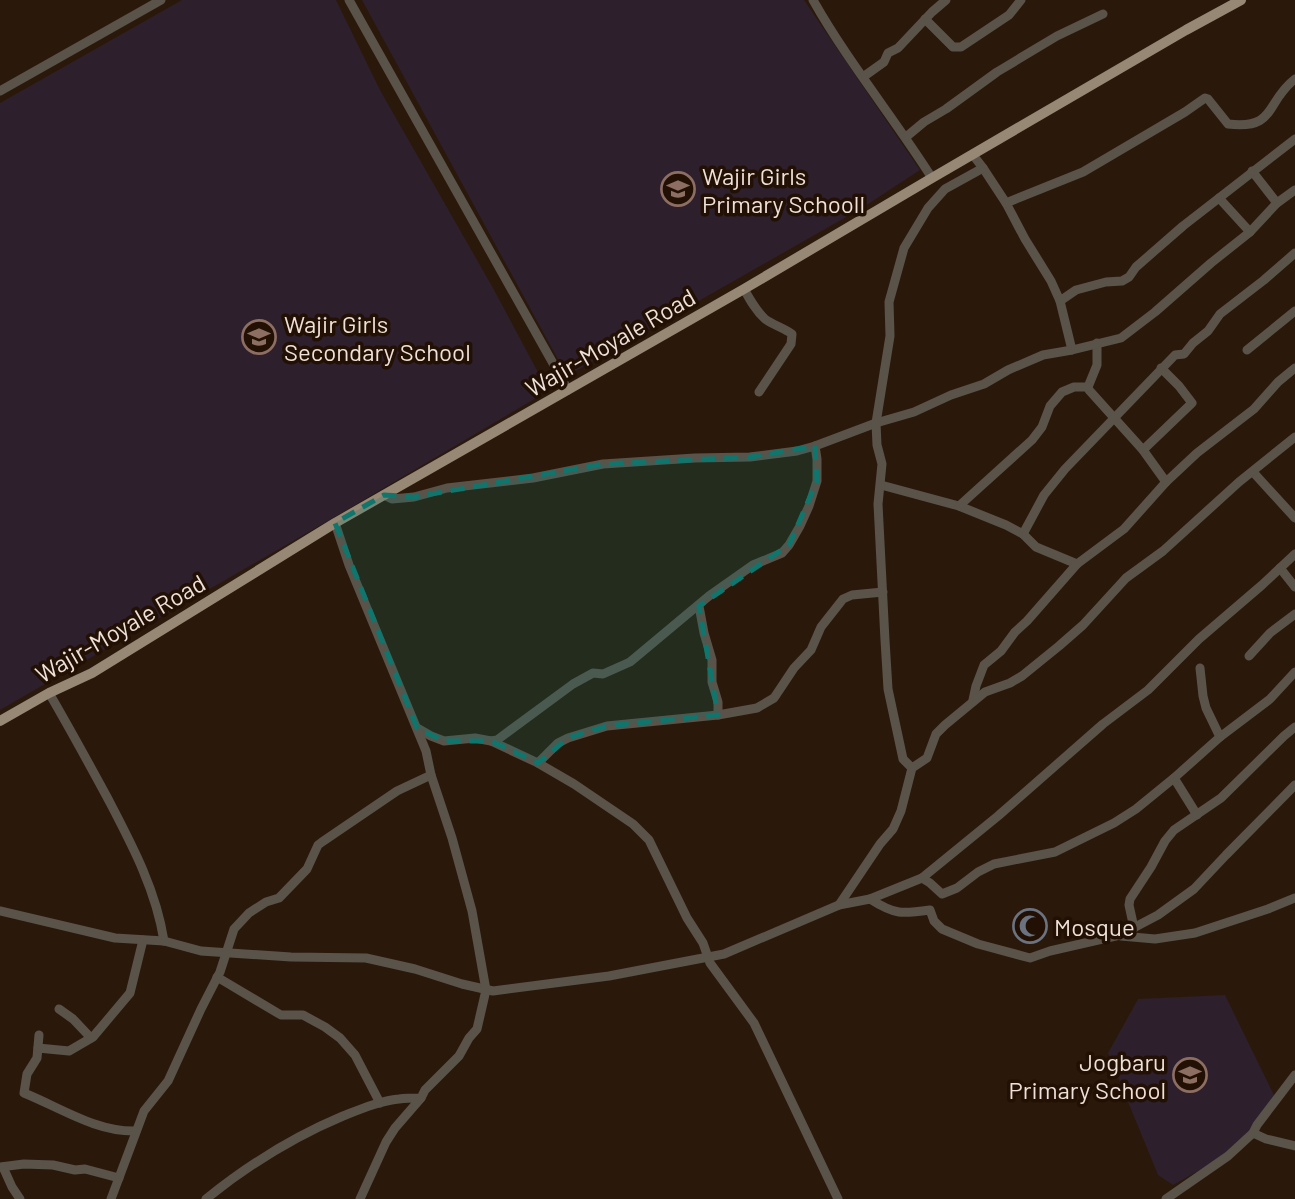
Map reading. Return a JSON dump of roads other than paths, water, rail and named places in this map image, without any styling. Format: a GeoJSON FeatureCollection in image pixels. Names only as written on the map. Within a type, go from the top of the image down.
{"type":"FeatureCollection","features":[{"type":"Feature","properties":{"kind":"main road","name":"Wajir-Moyale Road"},"geometry":{"type":"LineString","coordinates":[[0,721],[49,693],[92,673],[335,523],[1241,0]]}},
{"type":"Feature","properties":{"kind":"street"},"geometry":{"type":"LineString","coordinates":[[0,92],[161,0]]}},
{"type":"Feature","properties":{"kind":"street"},"geometry":{"type":"LineString","coordinates":[[349,0],[568,390]]}},
{"type":"Feature","properties":{"kind":"street"},"geometry":{"type":"LineString","coordinates":[[813,0],[932,178]]}},
{"type":"Feature","properties":{"kind":"street"},"geometry":{"type":"LineString","coordinates":[[863,77],[884,62],[888,53],[898,48],[946,0]]}},
{"type":"Feature","properties":{"kind":"street"},"geometry":{"type":"LineString","coordinates":[[925,19],[953,47],[961,47],[1009,15],[1021,0]]}},
{"type":"Feature","properties":{"kind":"street"},"geometry":{"type":"LineString","coordinates":[[906,136],[997,72],[1057,36],[1102,14]]}},
{"type":"Feature","properties":{"kind":"street"},"geometry":{"type":"LineString","coordinates":[[1006,203],[1083,172],[1205,98],[1228,124],[1258,122],[1267,116],[1285,87],[1295,79]]}},
{"type":"Feature","properties":{"kind":"street"},"geometry":{"type":"LineString","coordinates":[[1060,301],[1076,290],[1122,281],[1129,277],[1136,267],[1174,234],[1295,139]]}},
{"type":"Feature","properties":{"kind":"street"},"geometry":{"type":"LineString","coordinates":[[1286,147],[1295,155]]}},
{"type":"Feature","properties":{"kind":"street"},"geometry":{"type":"LineString","coordinates":[[973,155],[1006,203],[1051,281],[1060,301],[1072,350]]}},
{"type":"Feature","properties":{"kind":"street"},"geometry":{"type":"LineString","coordinates":[[912,768],[903,759],[888,689],[878,505],[882,464],[877,445],[876,423],[890,336],[889,302],[904,248],[928,208],[945,189],[983,168]]}},
{"type":"Feature","properties":{"kind":"street"},"geometry":{"type":"LineString","coordinates":[[1252,171],[1277,203]]}},
{"type":"Feature","properties":{"kind":"street"},"geometry":{"type":"LineString","coordinates":[[384,495],[392,499],[414,497],[447,488],[533,478],[603,464],[750,457],[815,446],[914,412],[984,384],[1043,355],[1121,338],[1250,232],[1277,203],[1295,190]]}},
{"type":"Feature","properties":{"kind":"street"},"geometry":{"type":"LineString","coordinates":[[1219,198],[1250,232]]}},
{"type":"Feature","properties":{"kind":"street"},"geometry":{"type":"LineString","coordinates":[[1023,534],[1044,495],[1113,417],[1175,355],[1184,354],[1208,331],[1220,314],[1295,253]]}},
{"type":"Feature","properties":{"kind":"street"},"geometry":{"type":"LineString","coordinates":[[744,289],[764,318],[792,334],[791,344],[759,392]]}},
{"type":"Feature","properties":{"kind":"street"},"geometry":{"type":"LineString","coordinates":[[1247,350],[1295,311]]}},
{"type":"Feature","properties":{"kind":"street"},"geometry":{"type":"LineString","coordinates":[[1088,387],[1097,365],[1097,343]]}},
{"type":"Feature","properties":{"kind":"street"},"geometry":{"type":"LineString","coordinates":[[1143,450],[1192,403],[1161,368]]}},
{"type":"Feature","properties":{"kind":"street"},"geometry":{"type":"LineString","coordinates":[[973,700],[984,665],[1001,651],[1077,564],[1124,529],[1166,482],[1197,453],[1254,409],[1278,382],[1295,368]]}},
{"type":"Feature","properties":{"kind":"street"},"geometry":{"type":"LineString","coordinates":[[960,506],[1032,440],[1042,427],[1049,406],[1062,392],[1074,387],[1088,387]]}},
{"type":"Feature","properties":{"kind":"street"},"geometry":{"type":"LineString","coordinates":[[1088,387],[1143,450],[1166,482]]}},
{"type":"Feature","properties":{"kind":"street"},"geometry":{"type":"LineString","coordinates":[[839,905],[875,850],[893,829],[901,811],[912,768],[927,758],[936,734],[944,724],[985,692],[1022,676],[1059,646],[1101,607],[1126,578],[1163,551],[1239,482],[1295,437]]}},
{"type":"Feature","properties":{"kind":"street"},"geometry":{"type":"LineString","coordinates":[[491,741],[502,737],[573,684],[593,673],[603,674],[630,662],[709,596],[753,565],[782,553],[809,506],[817,481],[815,446]]}},
{"type":"Feature","properties":{"kind":"street"},"geometry":{"type":"LineString","coordinates":[[1253,472],[1295,517]]}},
{"type":"Feature","properties":{"kind":"street"},"geometry":{"type":"LineString","coordinates":[[881,485],[960,506],[1006,525],[1023,534],[1036,547],[1077,564]]}},
{"type":"Feature","properties":{"kind":"street"},"geometry":{"type":"LineString","coordinates":[[335,523],[426,751],[472,911],[486,990],[477,1029],[459,1056],[425,1090],[395,1128],[360,1199]]}},
{"type":"Feature","properties":{"kind":"street"},"geometry":{"type":"LineString","coordinates":[[0,911],[115,938],[164,941],[201,951],[366,958],[493,991],[609,976],[724,954],[839,905],[870,899],[922,878],[1103,724],[1148,690],[1199,639],[1295,554]]}},
{"type":"Feature","properties":{"kind":"street"},"geometry":{"type":"LineString","coordinates":[[1280,568],[1295,587]]}},
{"type":"Feature","properties":{"kind":"street"},"geometry":{"type":"LineString","coordinates":[[538,763],[558,743],[607,726],[718,715],[757,708],[774,698],[794,668],[811,650],[821,626],[838,604],[852,595],[883,592]]}},
{"type":"Feature","properties":{"kind":"street"},"geometry":{"type":"LineString","coordinates":[[699,606],[712,660],[712,682],[718,702],[718,715]]}},
{"type":"Feature","properties":{"kind":"street"},"geometry":{"type":"LineString","coordinates":[[1249,656],[1270,633],[1295,614]]}},
{"type":"Feature","properties":{"kind":"street"},"geometry":{"type":"LineString","coordinates":[[1200,668],[1206,708],[1220,737]]}},
{"type":"Feature","properties":{"kind":"street"},"geometry":{"type":"LineString","coordinates":[[870,899],[888,911],[907,914],[930,910],[942,894],[957,888],[994,864],[1055,852],[1088,837],[1136,809],[1220,737],[1270,699],[1295,672]]}},
{"type":"Feature","properties":{"kind":"street"},"geometry":{"type":"LineString","coordinates":[[49,693],[81,747],[145,872],[160,916],[164,941]]}},
{"type":"Feature","properties":{"kind":"street"},"geometry":{"type":"LineString","coordinates":[[1134,928],[1129,905],[1132,894],[1165,841],[1174,830],[1221,798],[1295,727]]}},
{"type":"Feature","properties":{"kind":"street"},"geometry":{"type":"LineString","coordinates":[[418,728],[444,741],[475,738],[491,741],[538,763],[633,824],[649,840],[687,918],[703,943],[712,966],[754,1023],[838,1199]]}},
{"type":"Feature","properties":{"kind":"street"},"geometry":{"type":"LineString","coordinates":[[111,1199],[144,1111],[168,1082],[218,977],[234,929],[249,913],[266,902],[279,898],[307,869],[318,845],[397,791],[431,775]]}},
{"type":"Feature","properties":{"kind":"street"},"geometry":{"type":"LineString","coordinates":[[1174,778],[1197,815]]}},
{"type":"Feature","properties":{"kind":"street"},"geometry":{"type":"LineString","coordinates":[[930,910],[934,921],[942,929],[978,944],[1030,958],[1119,936],[1173,906],[1194,889],[1295,785]]}},
{"type":"Feature","properties":{"kind":"street"},"geometry":{"type":"LineString","coordinates":[[922,878],[942,894]]}},
{"type":"Feature","properties":{"kind":"street"},"geometry":{"type":"LineString","coordinates":[[1119,936],[1155,939],[1195,933],[1295,898]]}},
{"type":"Feature","properties":{"kind":"street"},"geometry":{"type":"LineString","coordinates":[[38,1048],[69,1051],[91,1038],[130,993],[142,940]]}},
{"type":"Feature","properties":{"kind":"street"},"geometry":{"type":"LineString","coordinates":[[218,977],[281,1015],[303,1015],[326,1027],[355,1055],[380,1103]]}},
{"type":"Feature","properties":{"kind":"street"},"geometry":{"type":"LineString","coordinates":[[59,1009],[91,1038]]}},
{"type":"Feature","properties":{"kind":"street"},"geometry":{"type":"LineString","coordinates":[[39,1035],[37,1058],[27,1074],[24,1093],[93,1124],[122,1131],[136,1131]]}},
{"type":"Feature","properties":{"kind":"street"},"geometry":{"type":"LineString","coordinates":[[1166,1199],[1228,1156],[1253,1133],[1295,1075]]}},
{"type":"Feature","properties":{"kind":"street"},"geometry":{"type":"LineString","coordinates":[[206,1199],[265,1156],[319,1126],[380,1103],[421,1098]]}},
{"type":"Feature","properties":{"kind":"street"},"geometry":{"type":"LineString","coordinates":[[1253,1133],[1295,1146]]}},
{"type":"Feature","properties":{"kind":"street"},"geometry":{"type":"LineString","coordinates":[[20,1199],[1,1167],[24,1164],[53,1165],[75,1170],[85,1168],[120,1178]]}},
{"type":"Feature","properties":{"kind":"place","name":"Wajir Girls Primary Schooll"},"geometry":{"type":"Point","coordinates":[678,189]}},
{"type":"Feature","properties":{"kind":"place","name":"Wajir Girls Secondary School"},"geometry":{"type":"Point","coordinates":[259,337]}},
{"type":"Feature","properties":{"kind":"place","name":"Mosque"},"geometry":{"type":"Point","coordinates":[1030,926]}},
{"type":"Feature","properties":{"kind":"place","name":"Jogbaru Primary School"},"geometry":{"type":"Point","coordinates":[1190,1075]}}]}
